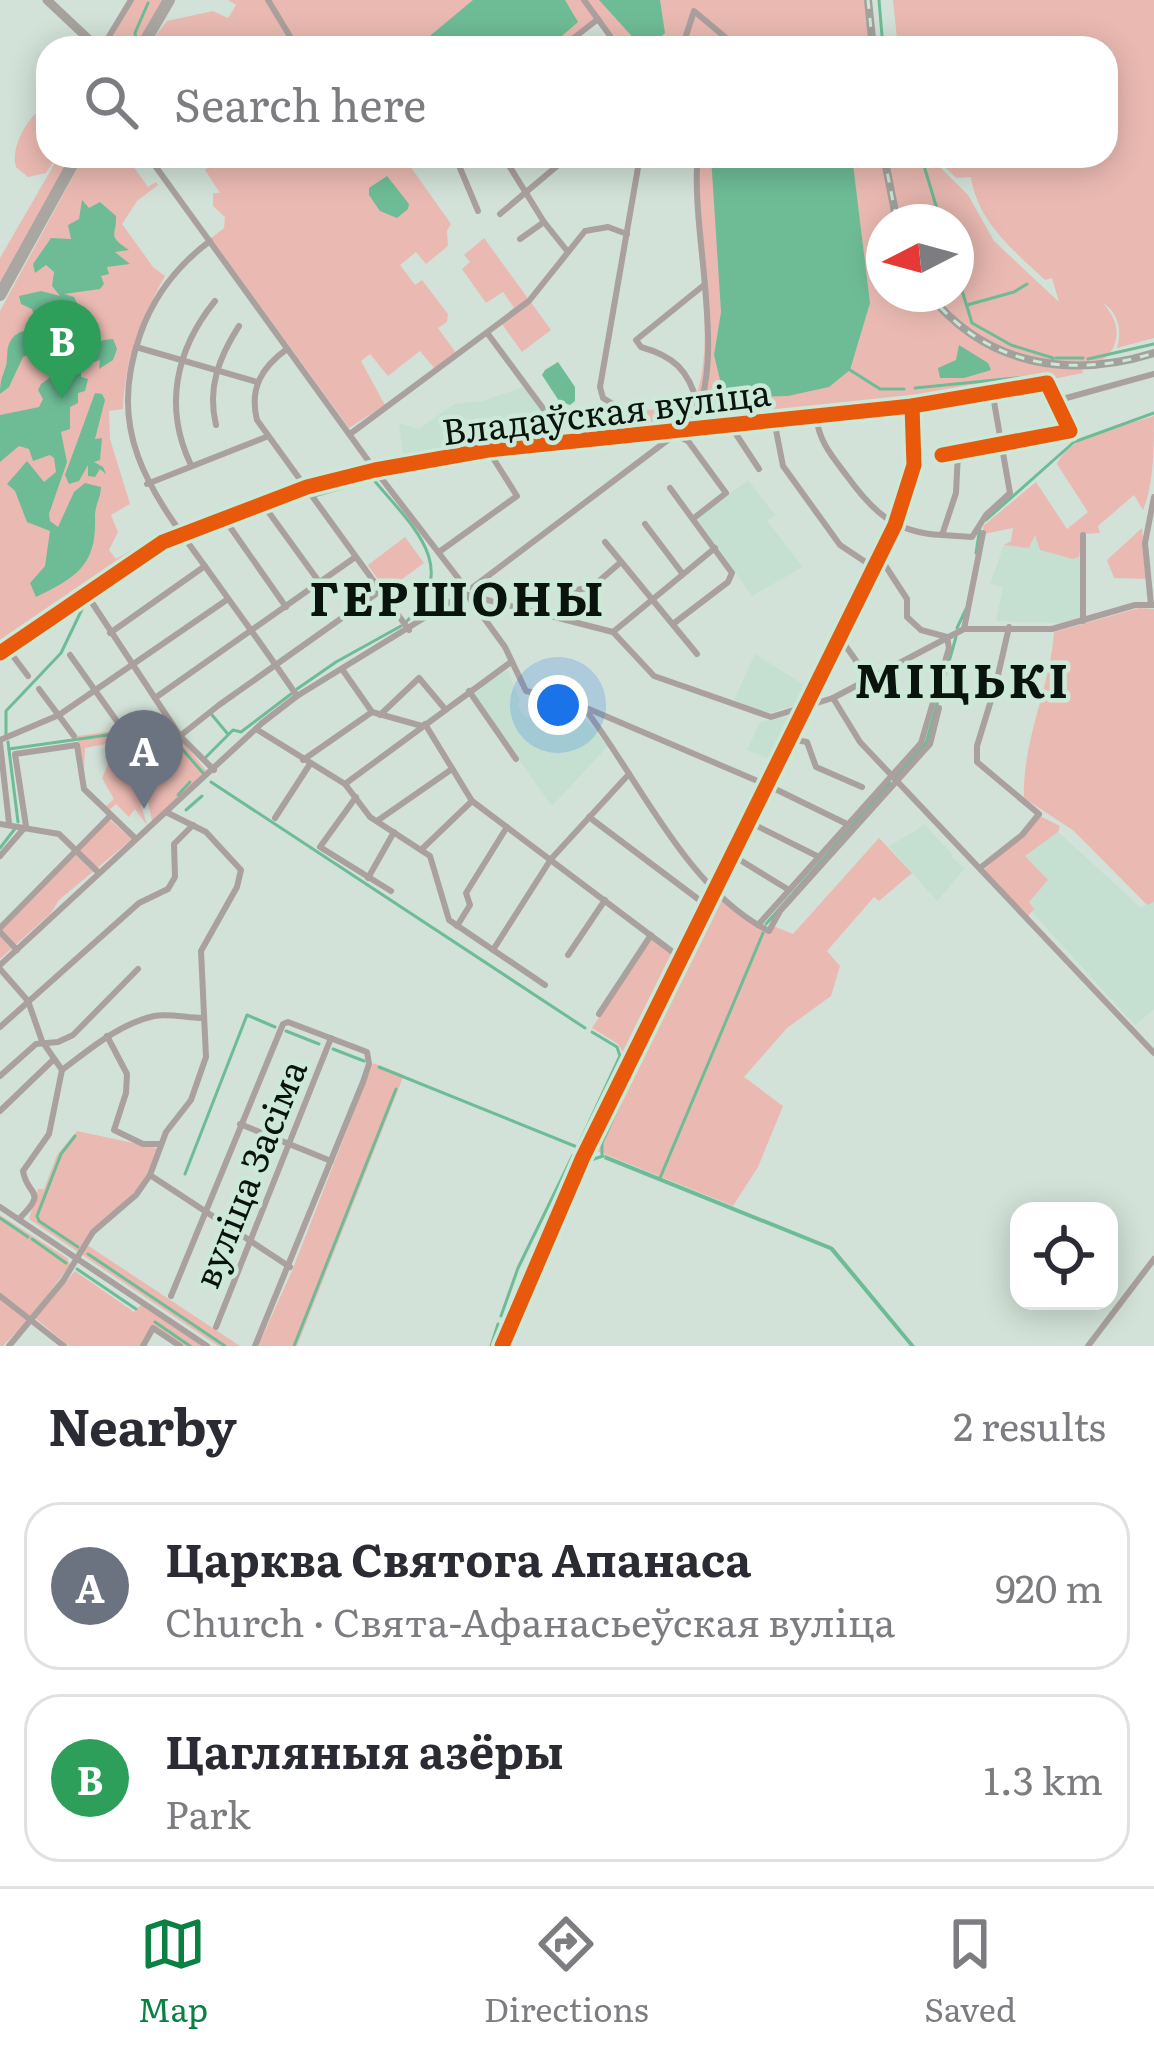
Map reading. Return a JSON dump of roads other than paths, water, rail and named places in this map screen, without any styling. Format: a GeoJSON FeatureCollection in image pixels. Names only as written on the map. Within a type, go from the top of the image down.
{"type":"FeatureCollection","features":[{"type":"Feature","properties":{"kind":"highway"},"geometry":{"type":"LineString","coordinates":[[148,36],[169,0]]}},
{"type":"Feature","properties":{"kind":"highway"},"geometry":{"type":"LineString","coordinates":[[0,295],[70,168]]}},
{"type":"Feature","properties":{"kind":"main road"},"geometry":{"type":"LineString","coordinates":[[47,0],[87,36]]}},
{"type":"Feature","properties":{"kind":"street"},"geometry":{"type":"LineString","coordinates":[[268,0],[290,36]]}},
{"type":"Feature","properties":{"kind":"street"},"geometry":{"type":"LineString","coordinates":[[584,0],[610,36]]}},
{"type":"Feature","properties":{"kind":"street"},"geometry":{"type":"LineString","coordinates":[[107,36],[128,1]]}},
{"type":"Feature","properties":{"kind":"street"},"geometry":{"type":"LineString","coordinates":[[686,36],[694,11],[724,36]]}},
{"type":"Feature","properties":{"kind":"street"},"geometry":{"type":"LineString","coordinates":[[577,36],[598,20]]}},
{"type":"Feature","properties":{"kind":"street"},"geometry":{"type":"LineString","coordinates":[[157,168],[468,592],[512,662],[522,688],[585,709],[767,785],[849,825]]}},
{"type":"Feature","properties":{"kind":"street"},"geometry":{"type":"LineString","coordinates":[[460,168],[478,211]]}},
{"type":"Feature","properties":{"kind":"street"},"geometry":{"type":"LineString","coordinates":[[510,168],[568,252]]}},
{"type":"Feature","properties":{"kind":"street"},"geometry":{"type":"LineString","coordinates":[[500,214],[555,168]]}},
{"type":"Feature","properties":{"kind":"street"},"geometry":{"type":"LineString","coordinates":[[638,168],[600,390],[608,402],[629,414],[640,434]]}},
{"type":"Feature","properties":{"kind":"street"},"geometry":{"type":"LineString","coordinates":[[62,1070],[42,1041],[28,1000],[0,967],[98,872],[297,696],[468,592],[682,431],[698,406],[707,375],[697,168]]}},
{"type":"Feature","properties":{"kind":"street"},"geometry":{"type":"LineString","coordinates":[[520,238],[544,223]]}},
{"type":"Feature","properties":{"kind":"street"},"geometry":{"type":"LineString","coordinates":[[350,434],[532,297],[589,229],[612,228],[627,234]]}},
{"type":"Feature","properties":{"kind":"street"},"geometry":{"type":"LineString","coordinates":[[210,241],[166,284],[147,316],[128,389],[129,419],[147,484],[297,696]]}},
{"type":"Feature","properties":{"kind":"street"},"geometry":{"type":"LineString","coordinates":[[698,406],[687,372],[662,353],[640,347],[636,340],[704,285]]}},
{"type":"Feature","properties":{"kind":"street"},"geometry":{"type":"LineString","coordinates":[[191,464],[177,423],[180,361],[199,320],[215,301]]}},
{"type":"Feature","properties":{"kind":"street"},"geometry":{"type":"LineString","coordinates":[[216,425],[212,392],[216,370],[239,326]]}},
{"type":"Feature","properties":{"kind":"street"},"geometry":{"type":"LineString","coordinates":[[487,333],[568,442]]}},
{"type":"Feature","properties":{"kind":"street"},"geometry":{"type":"LineString","coordinates":[[136,347],[257,382]]}},
{"type":"Feature","properties":{"kind":"street"},"geometry":{"type":"LineString","coordinates":[[287,349],[257,382],[255,412],[266,437],[409,629]]}},
{"type":"Feature","properties":{"kind":"street"},"geometry":{"type":"LineString","coordinates":[[941,455],[1070,430],[1058,400],[1154,374]]}},
{"type":"Feature","properties":{"kind":"street","name":"Владаўская вуліца"},"geometry":{"type":"LineString","coordinates":[[4,651],[85,592],[181,534],[303,488],[375,470],[488,450],[912,406],[1047,383],[1058,400]]}},
{"type":"Feature","properties":{"kind":"street"},"geometry":{"type":"LineString","coordinates":[[816,416],[820,441],[873,512],[909,532],[970,539],[986,515],[1010,493],[993,395]]}},
{"type":"Feature","properties":{"kind":"street"},"geometry":{"type":"LineString","coordinates":[[502,1346],[556,1214],[895,525],[914,465],[912,406]]}},
{"type":"Feature","properties":{"kind":"street"},"geometry":{"type":"LineString","coordinates":[[774,420],[783,466],[840,545],[856,560],[874,567]]}},
{"type":"Feature","properties":{"kind":"street"},"geometry":{"type":"LineString","coordinates":[[730,425],[759,469]]}},
{"type":"Feature","properties":{"kind":"street"},"geometry":{"type":"LineString","coordinates":[[682,431],[726,494],[694,518]]}},
{"type":"Feature","properties":{"kind":"street"},"geometry":{"type":"LineString","coordinates":[[147,484],[266,437]]}},
{"type":"Feature","properties":{"kind":"street"},"geometry":{"type":"LineString","coordinates":[[439,552],[517,496],[488,450]]}},
{"type":"Feature","properties":{"kind":"street"},"geometry":{"type":"LineString","coordinates":[[942,535],[960,470],[958,452]]}},
{"type":"Feature","properties":{"kind":"street"},"geometry":{"type":"LineString","coordinates":[[670,488],[732,578],[673,624]]}},
{"type":"Feature","properties":{"kind":"street"},"geometry":{"type":"LineString","coordinates":[[468,592],[613,632],[654,676],[764,716],[832,698],[964,629],[1049,629],[1135,605],[1152,605],[1145,543],[1154,497]]}},
{"type":"Feature","properties":{"kind":"street"},"geometry":{"type":"LineString","coordinates":[[262,502],[320,583]]}},
{"type":"Feature","properties":{"kind":"street"},"geometry":{"type":"LineString","coordinates":[[223,517],[286,607]]}},
{"type":"Feature","properties":{"kind":"street"},"geometry":{"type":"LineString","coordinates":[[645,524],[682,573]]}},
{"type":"Feature","properties":{"kind":"street"},"geometry":{"type":"LineString","coordinates":[[964,629],[983,533]]}},
{"type":"Feature","properties":{"kind":"street"},"geometry":{"type":"LineString","coordinates":[[1083,536],[1083,621]]}},
{"type":"Feature","properties":{"kind":"street"},"geometry":{"type":"LineString","coordinates":[[605,542],[697,654]]}},
{"type":"Feature","properties":{"kind":"street"},"geometry":{"type":"LineString","coordinates":[[613,632],[715,548]]}},
{"type":"Feature","properties":{"kind":"street"},"geometry":{"type":"LineString","coordinates":[[879,556],[907,599],[908,617],[921,630],[948,636]]}},
{"type":"Feature","properties":{"kind":"street"},"geometry":{"type":"LineString","coordinates":[[155,698],[354,558]]}},
{"type":"Feature","properties":{"kind":"street"},"geometry":{"type":"LineString","coordinates":[[567,621],[576,590],[592,587],[621,562]]}},
{"type":"Feature","properties":{"kind":"street"},"geometry":{"type":"LineString","coordinates":[[110,633],[205,566]]}},
{"type":"Feature","properties":{"kind":"street"},"geometry":{"type":"LineString","coordinates":[[180,736],[380,591]]}},
{"type":"Feature","properties":{"kind":"street"},"geometry":{"type":"LineString","coordinates":[[85,592],[180,736],[214,770]]}},
{"type":"Feature","properties":{"kind":"street"},"geometry":{"type":"LineString","coordinates":[[98,872],[59,833],[5,824],[0,753],[4,740],[59,715],[228,599]]}},
{"type":"Feature","properties":{"kind":"street"},"geometry":{"type":"LineString","coordinates":[[980,868],[1022,835],[1039,814],[977,762],[977,746],[1009,627]]}},
{"type":"Feature","properties":{"kind":"street"},"geometry":{"type":"LineString","coordinates":[[585,709],[715,889],[769,931],[780,911],[921,743],[949,648],[948,636]]}},
{"type":"Feature","properties":{"kind":"street"},"geometry":{"type":"LineString","coordinates":[[840,638],[869,679]]}},
{"type":"Feature","properties":{"kind":"street"},"geometry":{"type":"LineString","coordinates":[[4,651],[28,676]]}},
{"type":"Feature","properties":{"kind":"street"},"geometry":{"type":"LineString","coordinates":[[70,655],[121,727]]}},
{"type":"Feature","properties":{"kind":"street"},"geometry":{"type":"LineString","coordinates":[[345,784],[512,662]]}},
{"type":"Feature","properties":{"kind":"street"},"geometry":{"type":"LineString","coordinates":[[342,669],[376,714],[423,725],[472,801],[682,959]]}},
{"type":"Feature","properties":{"kind":"street"},"geometry":{"type":"LineString","coordinates":[[275,818],[306,762],[419,678],[445,709]]}},
{"type":"Feature","properties":{"kind":"street"},"geometry":{"type":"LineString","coordinates":[[39,688],[76,740],[84,789],[136,839]]}},
{"type":"Feature","properties":{"kind":"street"},"geometry":{"type":"LineString","coordinates":[[469,692],[516,759]]}},
{"type":"Feature","properties":{"kind":"street"},"geometry":{"type":"LineString","coordinates":[[832,698],[852,731],[894,779],[1154,1053]]}},
{"type":"Feature","properties":{"kind":"street"},"geometry":{"type":"LineString","coordinates":[[758,925],[930,744],[939,707]]}},
{"type":"Feature","properties":{"kind":"street"},"geometry":{"type":"LineString","coordinates":[[256,729],[345,784],[377,821],[430,856],[446,912],[458,926],[545,985]]}},
{"type":"Feature","properties":{"kind":"street"},"geometry":{"type":"LineString","coordinates":[[790,739],[807,742],[816,766],[862,788]]}},
{"type":"Feature","properties":{"kind":"street"},"geometry":{"type":"LineString","coordinates":[[0,856],[26,826],[15,754],[76,740]]}},
{"type":"Feature","properties":{"kind":"street"},"geometry":{"type":"LineString","coordinates":[[377,821],[452,769]]}},
{"type":"Feature","properties":{"kind":"street"},"geometry":{"type":"LineString","coordinates":[[493,950],[551,859],[629,774]]}},
{"type":"Feature","properties":{"kind":"street"},"geometry":{"type":"LineString","coordinates":[[356,796],[320,847],[391,892]]}},
{"type":"Feature","properties":{"kind":"street"},"geometry":{"type":"LineString","coordinates":[[421,850],[472,801]]}},
{"type":"Feature","properties":{"kind":"street"},"geometry":{"type":"LineString","coordinates":[[9,1346],[93,1232],[136,1195],[202,1073],[206,1057],[201,951],[242,870],[216,840],[168,812]]}},
{"type":"Feature","properties":{"kind":"street"},"geometry":{"type":"LineString","coordinates":[[17,950],[0,930],[110,816]]}},
{"type":"Feature","properties":{"kind":"street"},"geometry":{"type":"LineString","coordinates":[[589,817],[707,906]]}},
{"type":"Feature","properties":{"kind":"street"},"geometry":{"type":"LineString","coordinates":[[749,822],[819,857]]}},
{"type":"Feature","properties":{"kind":"street"},"geometry":{"type":"LineString","coordinates":[[0,1027],[139,903],[168,889],[175,877],[174,844],[193,825]]}},
{"type":"Feature","properties":{"kind":"street"},"geometry":{"type":"LineString","coordinates":[[458,926],[470,905],[466,893],[507,827]]}},
{"type":"Feature","properties":{"kind":"street"},"geometry":{"type":"LineString","coordinates":[[368,878],[394,832]]}},
{"type":"Feature","properties":{"kind":"street"},"geometry":{"type":"LineString","coordinates":[[732,855],[789,890]]}},
{"type":"Feature","properties":{"kind":"street"},"geometry":{"type":"LineString","coordinates":[[568,955],[604,900]]}},
{"type":"Feature","properties":{"kind":"street"},"geometry":{"type":"LineString","coordinates":[[599,1014],[651,935]]}},
{"type":"Feature","properties":{"kind":"street"},"geometry":{"type":"LineString","coordinates":[[0,1076],[42,1041],[66,1039],[138,969]]}},
{"type":"Feature","properties":{"kind":"street"},"geometry":{"type":"LineString","coordinates":[[19,1219],[35,1198],[23,1171],[50,1134],[62,1070],[107,1036],[154,1016],[202,1018]]}},
{"type":"Feature","properties":{"kind":"street"},"geometry":{"type":"LineString","coordinates":[[171,1296],[283,1024],[367,1052],[367,1070],[255,1346]]}},
{"type":"Feature","properties":{"kind":"street"},"geometry":{"type":"LineString","coordinates":[[107,1036],[127,1074],[114,1130],[142,1144],[161,1144]]}},
{"type":"Feature","properties":{"kind":"street","name":"вуліца Засіма"},"geometry":{"type":"LineString","coordinates":[[216,1327],[331,1038]]}},
{"type":"Feature","properties":{"kind":"street"},"geometry":{"type":"LineString","coordinates":[[0,1111],[52,1061]]}},
{"type":"Feature","properties":{"kind":"street"},"geometry":{"type":"LineString","coordinates":[[240,1124],[332,1161]]}},
{"type":"Feature","properties":{"kind":"street"},"geometry":{"type":"LineString","coordinates":[[150,1175],[290,1267]]}},
{"type":"Feature","properties":{"kind":"street"},"geometry":{"type":"LineString","coordinates":[[0,1207],[207,1346]]}},
{"type":"Feature","properties":{"kind":"street"},"geometry":{"type":"LineString","coordinates":[[1088,1346],[1154,1259]]}},
{"type":"Feature","properties":{"kind":"street"},"geometry":{"type":"LineString","coordinates":[[0,1296],[64,1346]]}},
{"type":"Feature","properties":{"kind":"street"},"geometry":{"type":"LineString","coordinates":[[143,1346],[153,1328],[180,1346]]}},
{"type":"Feature","properties":{"kind":"waterway"},"geometry":{"type":"LineString","coordinates":[[879,0],[882,36]]}},
{"type":"Feature","properties":{"kind":"waterway"},"geometry":{"type":"LineString","coordinates":[[136,36],[148,3]]}},
{"type":"Feature","properties":{"kind":"waterway"},"geometry":{"type":"LineString","coordinates":[[925,168],[936,204]]}},
{"type":"Feature","properties":{"kind":"waterway"},"geometry":{"type":"LineString","coordinates":[[974,303],[1027,284]]}},
{"type":"Feature","properties":{"kind":"waterway"},"geometry":{"type":"LineString","coordinates":[[969,312],[972,323],[1011,345],[1053,358],[1053,364]]}},
{"type":"Feature","properties":{"kind":"waterway"},"geometry":{"type":"LineString","coordinates":[[1088,359],[1154,344]]}},
{"type":"Feature","properties":{"kind":"waterway"},"geometry":{"type":"LineString","coordinates":[[1056,358],[1083,358]]}},
{"type":"Feature","properties":{"kind":"waterway"},"geometry":{"type":"LineString","coordinates":[[850,370],[880,389],[904,389]]}},
{"type":"Feature","properties":{"kind":"waterway"},"geometry":{"type":"LineString","coordinates":[[915,388],[1045,375]]}},
{"type":"Feature","properties":{"kind":"waterway"},"geometry":{"type":"LineString","coordinates":[[986,520],[1074,442],[1154,413]]}},
{"type":"Feature","properties":{"kind":"waterway"},"geometry":{"type":"LineString","coordinates":[[314,496],[373,479],[415,529],[431,564],[431,582],[407,621]]}},
{"type":"Feature","properties":{"kind":"waterway"},"geometry":{"type":"LineString","coordinates":[[976,553],[980,527]]}},
{"type":"Feature","properties":{"kind":"waterway"},"geometry":{"type":"LineString","coordinates":[[6,735],[6,711],[61,653],[85,603]]}},
{"type":"Feature","properties":{"kind":"waterway"},"geometry":{"type":"LineString","coordinates":[[957,628],[966,609]]}},
{"type":"Feature","properties":{"kind":"waterway"},"geometry":{"type":"LineString","coordinates":[[297,689],[401,626]]}},
{"type":"Feature","properties":{"kind":"waterway"},"geometry":{"type":"LineString","coordinates":[[896,776],[926,743],[956,637]]}},
{"type":"Feature","properties":{"kind":"waterway"},"geometry":{"type":"LineString","coordinates":[[206,757],[233,730],[241,732],[291,694]]}},
{"type":"Feature","properties":{"kind":"waterway"},"geometry":{"type":"LineString","coordinates":[[212,715],[227,733]]}},
{"type":"Feature","properties":{"kind":"waterway"},"geometry":{"type":"LineString","coordinates":[[9,749],[157,728],[169,734],[203,773]]}},
{"type":"Feature","properties":{"kind":"waterway"},"geometry":{"type":"LineString","coordinates":[[8,742],[18,822]]}},
{"type":"Feature","properties":{"kind":"waterway"},"geometry":{"type":"LineString","coordinates":[[178,795],[190,782]]}},
{"type":"Feature","properties":{"kind":"waterway"},"geometry":{"type":"LineString","coordinates":[[211,782],[585,1028]]}},
{"type":"Feature","properties":{"kind":"waterway"},"geometry":{"type":"LineString","coordinates":[[766,924],[890,783]]}},
{"type":"Feature","properties":{"kind":"waterway"},"geometry":{"type":"LineString","coordinates":[[186,810],[202,796]]}},
{"type":"Feature","properties":{"kind":"waterway"},"geometry":{"type":"LineString","coordinates":[[0,848],[17,826]]}},
{"type":"Feature","properties":{"kind":"waterway"},"geometry":{"type":"LineString","coordinates":[[660,1178],[763,933]]}},
{"type":"Feature","properties":{"kind":"waterway"},"geometry":{"type":"LineString","coordinates":[[602,1154],[602,1143],[662,1010]]}},
{"type":"Feature","properties":{"kind":"waterway"},"geometry":{"type":"LineString","coordinates":[[185,1174],[247,1015],[275,1027]]}},
{"type":"Feature","properties":{"kind":"waterway"},"geometry":{"type":"LineString","coordinates":[[286,1031],[319,1044]]}},
{"type":"Feature","properties":{"kind":"waterway"},"geometry":{"type":"LineString","coordinates":[[579,1144],[620,1056],[617,1047],[592,1032]]}},
{"type":"Feature","properties":{"kind":"waterway"},"geometry":{"type":"LineString","coordinates":[[333,1049],[364,1061]]}},
{"type":"Feature","properties":{"kind":"waterway"},"geometry":{"type":"LineString","coordinates":[[379,1067],[577,1147]]}},
{"type":"Feature","properties":{"kind":"waterway"},"geometry":{"type":"LineString","coordinates":[[294,1346],[396,1089]]}},
{"type":"Feature","properties":{"kind":"waterway"},"geometry":{"type":"LineString","coordinates":[[75,1136],[61,1154],[37,1216],[78,1247]]}},
{"type":"Feature","properties":{"kind":"waterway"},"geometry":{"type":"LineString","coordinates":[[501,1316],[518,1268],[573,1155]]}},
{"type":"Feature","properties":{"kind":"waterway"},"geometry":{"type":"LineString","coordinates":[[536,1275],[591,1160],[603,1156]]}},
{"type":"Feature","properties":{"kind":"waterway"},"geometry":{"type":"LineString","coordinates":[[0,1218],[28,1237]]}},
{"type":"Feature","properties":{"kind":"waterway"},"geometry":{"type":"LineString","coordinates":[[32,1239],[66,1263]]}},
{"type":"Feature","properties":{"kind":"waterway"},"geometry":{"type":"LineString","coordinates":[[88,1254],[225,1346]]}},
{"type":"Feature","properties":{"kind":"waterway"},"geometry":{"type":"LineString","coordinates":[[77,1269],[136,1309]]}},
{"type":"Feature","properties":{"kind":"waterway"},"geometry":{"type":"LineString","coordinates":[[155,1322],[190,1346]]}},
{"type":"Feature","properties":{"kind":"waterway"},"geometry":{"type":"LineString","coordinates":[[491,1346],[498,1324]]}},
{"type":"Feature","properties":{"kind":"railway"},"geometry":{"type":"LineString","coordinates":[[868,0],[872,36]]}},
{"type":"Feature","properties":{"kind":"railway"},"geometry":{"type":"LineString","coordinates":[[886,168],[893,204]]}},
{"type":"Feature","properties":{"kind":"railway"},"geometry":{"type":"LineString","coordinates":[[946,312],[976,337],[1031,360],[1091,365],[1154,353]]}},
{"type":"Feature","properties":{"kind":"place","name":"Цагляныя азёры"},"geometry":{"type":"Point","coordinates":[62,399]}},
{"type":"Feature","properties":{"kind":"place","name":"Царква Святога Апанаса"},"geometry":{"type":"Point","coordinates":[144,809]}},
{"type":"Feature","properties":{"kind":"district","name":"ГЕРШОНЫ"},"geometry":{"type":"Point","coordinates":[458,595]}},
{"type":"Feature","properties":{"kind":"district","name":"МІЦЬКІ"},"geometry":{"type":"Point","coordinates":[963,677]}}]}
